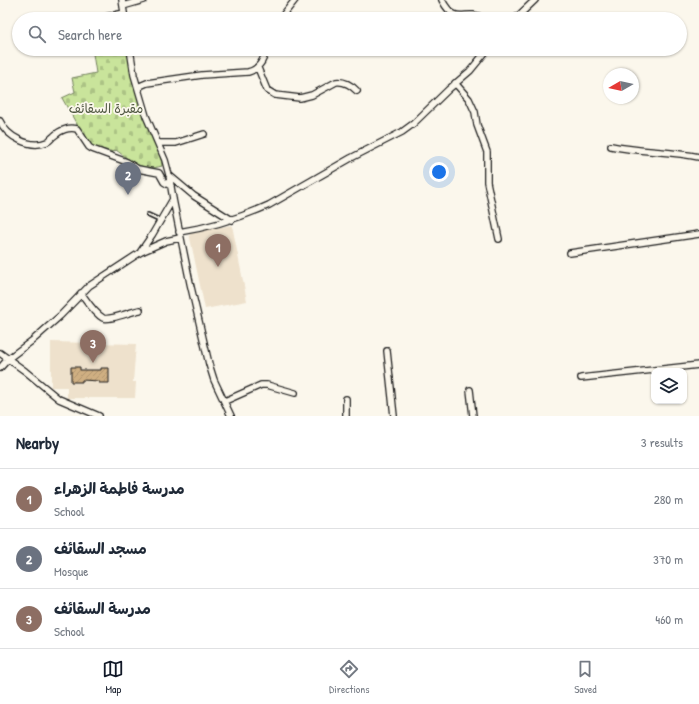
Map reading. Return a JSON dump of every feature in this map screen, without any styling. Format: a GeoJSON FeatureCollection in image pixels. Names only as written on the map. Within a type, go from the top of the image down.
{"type":"FeatureCollection","features":[{"type":"Feature","properties":{"kind":"street"},"geometry":{"type":"LineString","coordinates":[[122,0],[124,12]]}},
{"type":"Feature","properties":{"kind":"street"},"geometry":{"type":"LineString","coordinates":[[123,6],[144,0]]}},
{"type":"Feature","properties":{"kind":"street"},"geometry":{"type":"LineString","coordinates":[[286,12],[295,0]]}},
{"type":"Feature","properties":{"kind":"street"},"geometry":{"type":"LineString","coordinates":[[442,0],[448,10],[451,12]]}},
{"type":"Feature","properties":{"kind":"street"},"geometry":{"type":"LineString","coordinates":[[523,12],[536,0]]}},
{"type":"Feature","properties":{"kind":"street"},"geometry":{"type":"LineString","coordinates":[[131,56],[134,75],[146,116],[158,143],[169,175],[180,235],[209,364],[214,380],[231,416]]}},
{"type":"Feature","properties":{"kind":"street"},"geometry":{"type":"LineString","coordinates":[[139,90],[140,86],[147,83],[202,75],[248,72],[258,68],[264,56]]}},
{"type":"Feature","properties":{"kind":"street"},"geometry":{"type":"LineString","coordinates":[[0,368],[9,358],[60,316],[81,293],[141,252],[180,235],[232,220],[269,205],[351,158],[402,132],[413,124],[455,83],[470,71],[482,56]]}},
{"type":"Feature","properties":{"kind":"street"},"geometry":{"type":"LineString","coordinates":[[258,68],[267,90],[275,95],[300,98],[312,95],[340,81],[357,90]]}},
{"type":"Feature","properties":{"kind":"street"},"geometry":{"type":"LineString","coordinates":[[455,83],[469,99],[475,112],[479,132],[487,152],[486,182],[499,239]]}},
{"type":"Feature","properties":{"kind":"street"},"geometry":{"type":"LineString","coordinates":[[0,121],[4,129],[13,137],[34,144],[48,142],[56,134],[63,130],[71,128],[77,130],[89,147],[138,168],[159,173],[164,182],[171,186]]}},
{"type":"Feature","properties":{"kind":"street"},"geometry":{"type":"LineString","coordinates":[[158,143],[176,142],[204,134]]}},
{"type":"Feature","properties":{"kind":"street"},"geometry":{"type":"LineString","coordinates":[[611,146],[624,149],[682,153],[699,157]]}},
{"type":"Feature","properties":{"kind":"street"},"geometry":{"type":"LineString","coordinates":[[169,175],[194,196],[232,220]]}},
{"type":"Feature","properties":{"kind":"street"},"geometry":{"type":"LineString","coordinates":[[141,252],[173,199]]}},
{"type":"Feature","properties":{"kind":"street"},"geometry":{"type":"LineString","coordinates":[[570,253],[699,234]]}},
{"type":"Feature","properties":{"kind":"street"},"geometry":{"type":"LineString","coordinates":[[81,293],[103,318],[111,318],[140,310]]}},
{"type":"Feature","properties":{"kind":"street"},"geometry":{"type":"LineString","coordinates":[[387,351],[394,416]]}},
{"type":"Feature","properties":{"kind":"street"},"geometry":{"type":"LineString","coordinates":[[0,353],[9,358],[59,399],[99,416]]}},
{"type":"Feature","properties":{"kind":"street"},"geometry":{"type":"LineString","coordinates":[[581,378],[699,365]]}},
{"type":"Feature","properties":{"kind":"street"},"geometry":{"type":"LineString","coordinates":[[225,401],[264,384],[295,394]]}},
{"type":"Feature","properties":{"kind":"street"},"geometry":{"type":"LineString","coordinates":[[470,390],[473,416]]}},
{"type":"Feature","properties":{"kind":"street"},"geometry":{"type":"LineString","coordinates":[[346,399],[346,416]]}},
{"type":"Feature","properties":{"kind":"lane"},"geometry":{"type":"LineString","coordinates":[[148,215],[161,221]]}},
{"type":"Feature","properties":{"kind":"shaded area"},"geometry":{"type":"Polygon","coordinates":[[[232,225],[247,301],[205,309],[189,233],[232,225]]]}},
{"type":"Feature","properties":{"kind":"shaded area"},"geometry":{"type":"Polygon","coordinates":[[[51,342],[136,344],[133,382],[136,382],[135,398],[67,398],[67,387],[51,387],[51,342]]]}},
{"type":"Feature","properties":{"kind":"green space","name":"مقبرة السقائف"},"geometry":{"type":"Polygon","coordinates":[[[93,56],[128,56],[132,75],[144,116],[158,149],[162,166],[148,168],[137,164],[116,150],[114,152],[89,146],[62,98],[75,92],[72,78],[96,73],[93,56]]]}},
{"type":"Feature","properties":{"kind":"building"},"geometry":{"type":"Polygon","coordinates":[[[71,367],[80,367],[80,370],[101,370],[101,368],[109,368],[109,383],[82,380],[82,382],[71,382],[71,367]]]}},
{"type":"Feature","properties":{"kind":"place","name":"مسجد السقائف"},"geometry":{"type":"Point","coordinates":[128,195]}},
{"type":"Feature","properties":{"kind":"place","name":"مدرسة فاطمة الزهراء"},"geometry":{"type":"Point","coordinates":[218,267]}},
{"type":"Feature","properties":{"kind":"place","name":"مدرسة السقائف"},"geometry":{"type":"Point","coordinates":[93,363]}}]}
